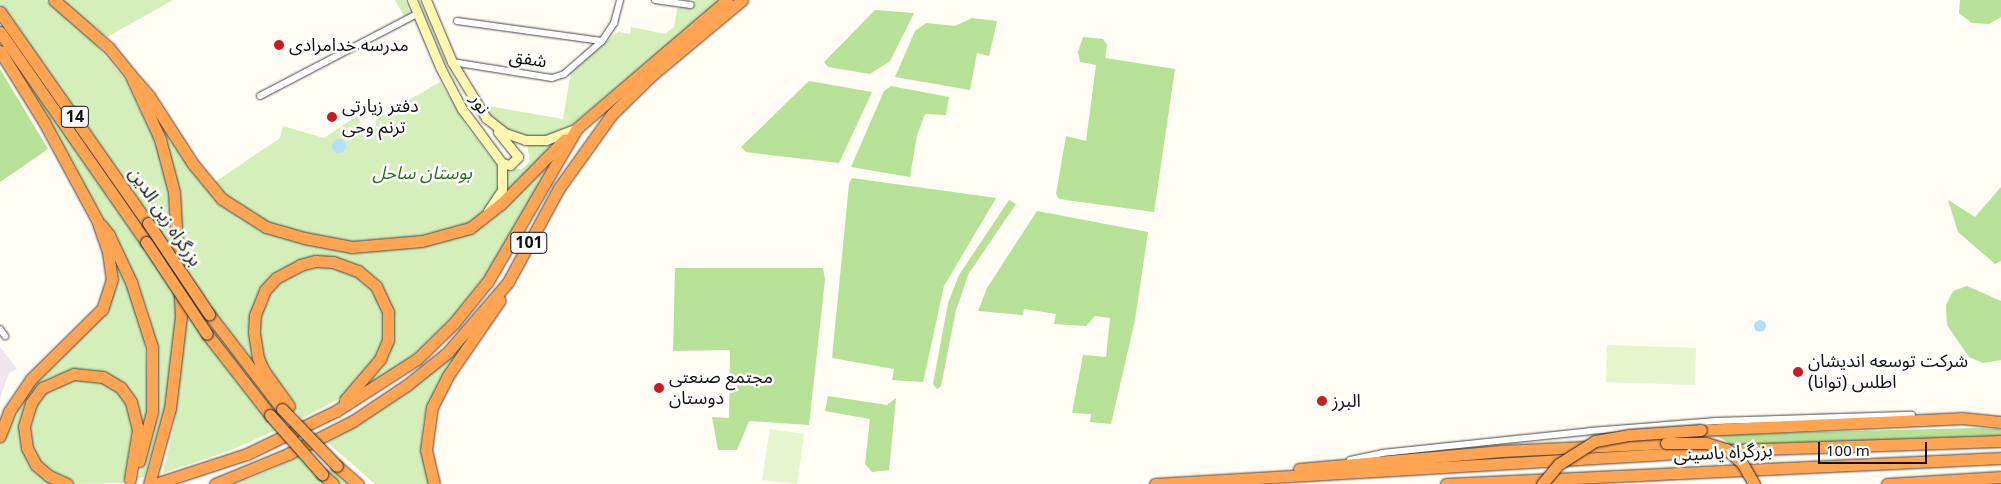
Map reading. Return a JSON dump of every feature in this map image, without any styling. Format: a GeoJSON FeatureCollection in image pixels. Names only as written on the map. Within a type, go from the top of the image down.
{"type":"FeatureCollection","features":[{"type":"Feature","properties":{"kind":"highway"},"geometry":{"type":"LineString","coordinates":[[54,0],[109,48],[149,96],[208,184],[237,210],[266,227],[304,238],[369,248],[442,238],[459,233],[481,220],[577,128]]}},
{"type":"Feature","properties":{"kind":"highway","name":"101"},"geometry":{"type":"LineString","coordinates":[[154,484],[176,479],[247,454],[336,410],[417,359],[472,302],[501,262],[577,128],[727,0]]}},
{"type":"Feature","properties":{"kind":"highway","name":"101"},"geometry":{"type":"LineString","coordinates":[[215,484],[288,454],[353,421],[394,394],[446,353],[508,282],[558,188],[612,114],[652,75],[742,0]]}},
{"type":"Feature","properties":{"kind":"highway","name":"بزرگراه زین الدین"},"geometry":{"type":"LineString","coordinates":[[0,12],[148,223],[209,314],[286,408]]}},
{"type":"Feature","properties":{"kind":"highway","name":"بزرگراه زین الدین"},"geometry":{"type":"LineString","coordinates":[[0,32],[208,334],[270,415],[333,484]]}},
{"type":"Feature","properties":{"kind":"highway"},"geometry":{"type":"LineString","coordinates":[[0,52],[44,122],[97,220],[109,235],[128,273],[143,312],[152,346],[154,386],[150,424],[129,481]]}},
{"type":"Feature","properties":{"kind":"highway"},"geometry":{"type":"LineString","coordinates":[[130,74],[152,118],[168,168],[178,247],[181,316],[176,363],[161,446],[149,484]]}},
{"type":"Feature","properties":{"kind":"highway"},"geometry":{"type":"LineString","coordinates":[[0,436],[26,385],[88,326],[107,299],[111,269],[97,220]]}},
{"type":"Feature","properties":{"kind":"highway"},"geometry":{"type":"LineString","coordinates":[[336,410],[377,365],[388,340],[389,324],[384,301],[376,286],[358,271],[334,262],[308,262],[284,273],[265,290],[257,309],[254,332],[258,358],[286,408],[308,437],[358,484]]}},
{"type":"Feature","properties":{"kind":"highway"},"geometry":{"type":"LineString","coordinates":[[434,484],[426,450],[432,407],[447,377],[492,316],[508,282]]}},
{"type":"Feature","properties":{"kind":"highway"},"geometry":{"type":"LineString","coordinates":[[67,484],[36,465],[26,448],[24,426],[31,403],[42,388],[74,374],[103,377],[121,388],[130,402],[138,430],[129,481]]}},
{"type":"Feature","properties":{"kind":"highway"},"geometry":{"type":"LineString","coordinates":[[1542,484],[1559,464],[1595,441],[1629,435],[1961,418],[2001,422]]}},
{"type":"Feature","properties":{"kind":"highway"},"geometry":{"type":"LineString","coordinates":[[1154,484],[1732,450],[2001,440]]}},
{"type":"Feature","properties":{"kind":"highway"},"geometry":{"type":"LineString","coordinates":[[1248,477],[1324,467],[1509,451],[1666,443],[1706,443],[1726,449],[1742,463],[1754,484]]}},
{"type":"Feature","properties":{"kind":"highway","name":"بزرگراه یاسینی"},"geometry":{"type":"LineString","coordinates":[[1446,484],[2001,458]]}},
{"type":"Feature","properties":{"kind":"highway"},"geometry":{"type":"LineString","coordinates":[[1888,484],[2001,477]]}},
{"type":"Feature","properties":{"kind":"highway"},"geometry":{"type":"LineString","coordinates":[[1946,480],[1971,484]]}},
{"type":"Feature","properties":{"kind":"main road","name":"نور"},"geometry":{"type":"LineString","coordinates":[[412,0],[440,67],[462,108],[502,163]]}},
{"type":"Feature","properties":{"kind":"main road","name":"نور"},"geometry":{"type":"LineString","coordinates":[[426,0],[452,62],[486,118],[505,133],[525,140],[546,140],[577,128]]}},
{"type":"Feature","properties":{"kind":"main road"},"geometry":{"type":"LineString","coordinates":[[440,67],[452,62]]}},
{"type":"Feature","properties":{"kind":"main road"},"geometry":{"type":"LineString","coordinates":[[481,220],[502,190],[502,163],[510,165],[518,157],[486,118]]}},
{"type":"Feature","properties":{"kind":"street","name":"شفق"},"geometry":{"type":"LineString","coordinates":[[452,62],[552,78],[564,74],[602,41],[614,23],[620,0]]}},
{"type":"Feature","properties":{"kind":"street"},"geometry":{"type":"LineString","coordinates":[[655,0],[690,5]]}},
{"type":"Feature","properties":{"kind":"street"},"geometry":{"type":"LineString","coordinates":[[260,96],[417,14]]}},
{"type":"Feature","properties":{"kind":"street"},"geometry":{"type":"LineString","coordinates":[[457,21],[602,41]]}},
{"type":"Feature","properties":{"kind":"street"},"geometry":{"type":"LineString","coordinates":[[0,329],[5,336]]}},
{"type":"Feature","properties":{"kind":"street"},"geometry":{"type":"LineString","coordinates":[[1324,467],[1382,453],[1716,421],[1885,415],[1961,418]]}},
{"type":"Feature","properties":{"kind":"shaded area"},"geometry":{"type":"Polygon","coordinates":[[[0,347],[17,369],[9,373],[0,398],[0,347]]]}},
{"type":"Feature","properties":{"kind":"green space"},"geometry":{"type":"Polygon","coordinates":[[[0,0],[45,0],[92,40],[126,81],[157,146],[172,206],[175,256],[0,5],[0,0]]]}},
{"type":"Feature","properties":{"kind":"green space"},"geometry":{"type":"Polygon","coordinates":[[[61,0],[173,0],[107,37],[61,0]]]}},
{"type":"Feature","properties":{"kind":"green space"},"geometry":{"type":"Polygon","coordinates":[[[395,0],[405,0],[410,14],[404,16],[395,0]]]}},
{"type":"Feature","properties":{"kind":"green space"},"geometry":{"type":"Polygon","coordinates":[[[696,0],[721,0],[569,127],[544,138],[513,135],[490,116],[483,105],[563,119],[571,72],[618,32],[630,34],[631,27],[665,34],[674,27],[677,9],[696,0]]]}},
{"type":"Feature","properties":{"kind":"green space"},"geometry":{"type":"Polygon","coordinates":[[[1960,0],[2001,0],[2001,17],[1989,24],[1972,23],[1959,13],[1960,0]]]}},
{"type":"Feature","properties":{"kind":"green space"},"geometry":{"type":"Polygon","coordinates":[[[875,10],[914,13],[890,61],[870,74],[828,67],[824,62],[875,10]]]}},
{"type":"Feature","properties":{"kind":"green space"},"geometry":{"type":"Polygon","coordinates":[[[972,18],[997,21],[989,56],[977,53],[970,90],[895,77],[915,31],[926,23],[955,26],[972,18]]]}},
{"type":"Feature","properties":{"kind":"green space"},"geometry":{"type":"Polygon","coordinates":[[[1083,37],[1103,39],[1107,45],[1105,58],[1175,69],[1154,212],[1059,199],[1056,194],[1066,136],[1086,141],[1096,65],[1080,62],[1078,52],[1083,37]]]}},
{"type":"Feature","properties":{"kind":"green space"},"geometry":{"type":"Polygon","coordinates":[[[0,39],[178,297],[166,406],[144,477],[138,478],[152,439],[159,389],[156,345],[146,305],[119,247],[42,108],[0,45],[0,39]]]}},
{"type":"Feature","properties":{"kind":"green space"},"geometry":{"type":"Polygon","coordinates":[[[0,69],[48,149],[0,182],[0,69]]]}},
{"type":"Feature","properties":{"kind":"green space"},"geometry":{"type":"Polygon","coordinates":[[[809,81],[872,92],[839,163],[746,152],[741,147],[809,81]]]}},
{"type":"Feature","properties":{"kind":"green space","name":"بوستان ساحل"},"geometry":{"type":"Polygon","coordinates":[[[440,82],[468,128],[498,167],[500,186],[488,207],[465,228],[370,245],[294,232],[246,213],[212,184],[280,138],[283,126],[324,138],[361,113],[359,126],[375,129],[377,115],[383,115],[440,82]]]}},
{"type":"Feature","properties":{"kind":"green space"},"geometry":{"type":"Polygon","coordinates":[[[891,86],[949,97],[946,115],[925,114],[917,135],[910,177],[851,167],[884,91],[891,86]]]}},
{"type":"Feature","properties":{"kind":"green space"},"geometry":{"type":"Polygon","coordinates":[[[146,95],[220,202],[319,245],[450,239],[559,149],[488,272],[452,317],[407,360],[349,399],[385,356],[382,291],[323,258],[261,292],[256,372],[184,270],[179,196],[160,127],[146,95]]]}},
{"type":"Feature","properties":{"kind":"green space"},"geometry":{"type":"Polygon","coordinates":[[[556,140],[503,196],[507,183],[506,168],[522,169],[530,161],[527,144],[556,140]]]}},
{"type":"Feature","properties":{"kind":"green space"},"geometry":{"type":"Polygon","coordinates":[[[852,178],[996,198],[944,286],[923,382],[892,380],[894,369],[832,358],[849,184],[852,178]]]}},
{"type":"Feature","properties":{"kind":"green space"},"geometry":{"type":"Polygon","coordinates":[[[2001,187],[2001,261],[1995,264],[1958,232],[1948,200],[1975,217],[2001,187]]]}},
{"type":"Feature","properties":{"kind":"green space"},"geometry":{"type":"Polygon","coordinates":[[[1009,200],[1016,204],[969,273],[956,310],[941,386],[937,389],[933,384],[948,303],[959,275],[1009,200]]]}},
{"type":"Feature","properties":{"kind":"green space"},"geometry":{"type":"Polygon","coordinates":[[[1037,211],[1148,232],[1135,320],[1111,424],[1090,422],[1091,414],[1072,413],[1083,355],[1106,357],[1110,318],[1095,316],[1086,326],[1054,324],[1056,314],[1024,309],[1023,315],[978,311],[987,288],[1037,211]]]}},
{"type":"Feature","properties":{"kind":"green space"},"geometry":{"type":"Polygon","coordinates":[[[111,254],[128,281],[144,334],[148,403],[142,443],[138,414],[103,375],[42,385],[21,435],[56,484],[0,484],[0,443],[9,421],[27,388],[101,315],[111,254]]]}},
{"type":"Feature","properties":{"kind":"green space"},"geometry":{"type":"Polygon","coordinates":[[[330,263],[368,282],[383,307],[383,347],[344,396],[301,419],[270,378],[258,345],[261,303],[288,272],[330,263]]]}},
{"type":"Feature","properties":{"kind":"green space"},"geometry":{"type":"Polygon","coordinates":[[[675,268],[823,268],[825,280],[809,425],[749,421],[737,450],[718,450],[712,417],[729,418],[730,350],[673,351],[675,268]]]}},
{"type":"Feature","properties":{"kind":"green space"},"geometry":{"type":"Polygon","coordinates":[[[1967,286],[2001,301],[2001,360],[1983,363],[1969,357],[1947,325],[1946,305],[1953,291],[1967,286]]]}},
{"type":"Feature","properties":{"kind":"green space"},"geometry":{"type":"Polygon","coordinates":[[[188,291],[243,368],[274,407],[270,410],[188,296],[188,291]]]}},
{"type":"Feature","properties":{"kind":"green space"},"geometry":{"type":"Polygon","coordinates":[[[185,310],[277,430],[226,452],[163,473],[175,420],[185,310]]]}},
{"type":"Feature","properties":{"kind":"green space"},"geometry":{"type":"Polygon","coordinates":[[[1607,345],[1696,348],[1695,385],[1606,382],[1607,345]]]}},
{"type":"Feature","properties":{"kind":"green space"},"geometry":{"type":"Polygon","coordinates":[[[462,346],[427,407],[421,446],[429,484],[375,484],[328,443],[410,391],[462,346]]]}},
{"type":"Feature","properties":{"kind":"green space"},"geometry":{"type":"Polygon","coordinates":[[[91,376],[117,388],[134,418],[124,483],[72,484],[45,471],[27,441],[33,403],[58,381],[91,376]]]}},
{"type":"Feature","properties":{"kind":"green space"},"geometry":{"type":"Polygon","coordinates":[[[828,396],[887,405],[896,398],[889,470],[872,472],[865,464],[870,419],[825,411],[828,396]]]}},
{"type":"Feature","properties":{"kind":"green space"},"geometry":{"type":"Polygon","coordinates":[[[1974,428],[2001,429],[2001,438],[1735,447],[1719,437],[1702,435],[1974,428]]]}},
{"type":"Feature","properties":{"kind":"green space"},"geometry":{"type":"Polygon","coordinates":[[[770,429],[804,434],[797,484],[762,480],[770,429]]]}},
{"type":"Feature","properties":{"kind":"green space"},"geometry":{"type":"Polygon","coordinates":[[[301,456],[327,484],[235,484],[263,473],[301,456]]]}},
{"type":"Feature","properties":{"kind":"green space"},"geometry":{"type":"Polygon","coordinates":[[[332,468],[351,484],[338,484],[325,472],[332,468]]]}},
{"type":"Feature","properties":{"kind":"water"},"geometry":{"type":"Polygon","coordinates":[[[339,139],[344,141],[346,146],[344,151],[339,153],[334,151],[332,146],[334,141],[339,139]]]}},
{"type":"Feature","properties":{"kind":"water"},"geometry":{"type":"Polygon","coordinates":[[[1762,320],[1765,321],[1765,331],[1758,332],[1755,331],[1754,324],[1755,321],[1762,320]]]}},
{"type":"Feature","properties":{"kind":"place","name":"مدرسه خدامرادی"},"geometry":{"type":"Point","coordinates":[279,45]}},
{"type":"Feature","properties":{"kind":"place","name":"دفتر زیارتی ترنم وحی"},"geometry":{"type":"Point","coordinates":[332,117]}},
{"type":"Feature","properties":{"kind":"place","name":"شرکت توسعه اندیشان اطلس (توانا)"},"geometry":{"type":"Point","coordinates":[1798,372]}},
{"type":"Feature","properties":{"kind":"place","name":"مجتمع صنعتی دوستان"},"geometry":{"type":"Point","coordinates":[659,388]}},
{"type":"Feature","properties":{"kind":"place","name":"البرز"},"geometry":{"type":"Point","coordinates":[1322,401]}}]}
